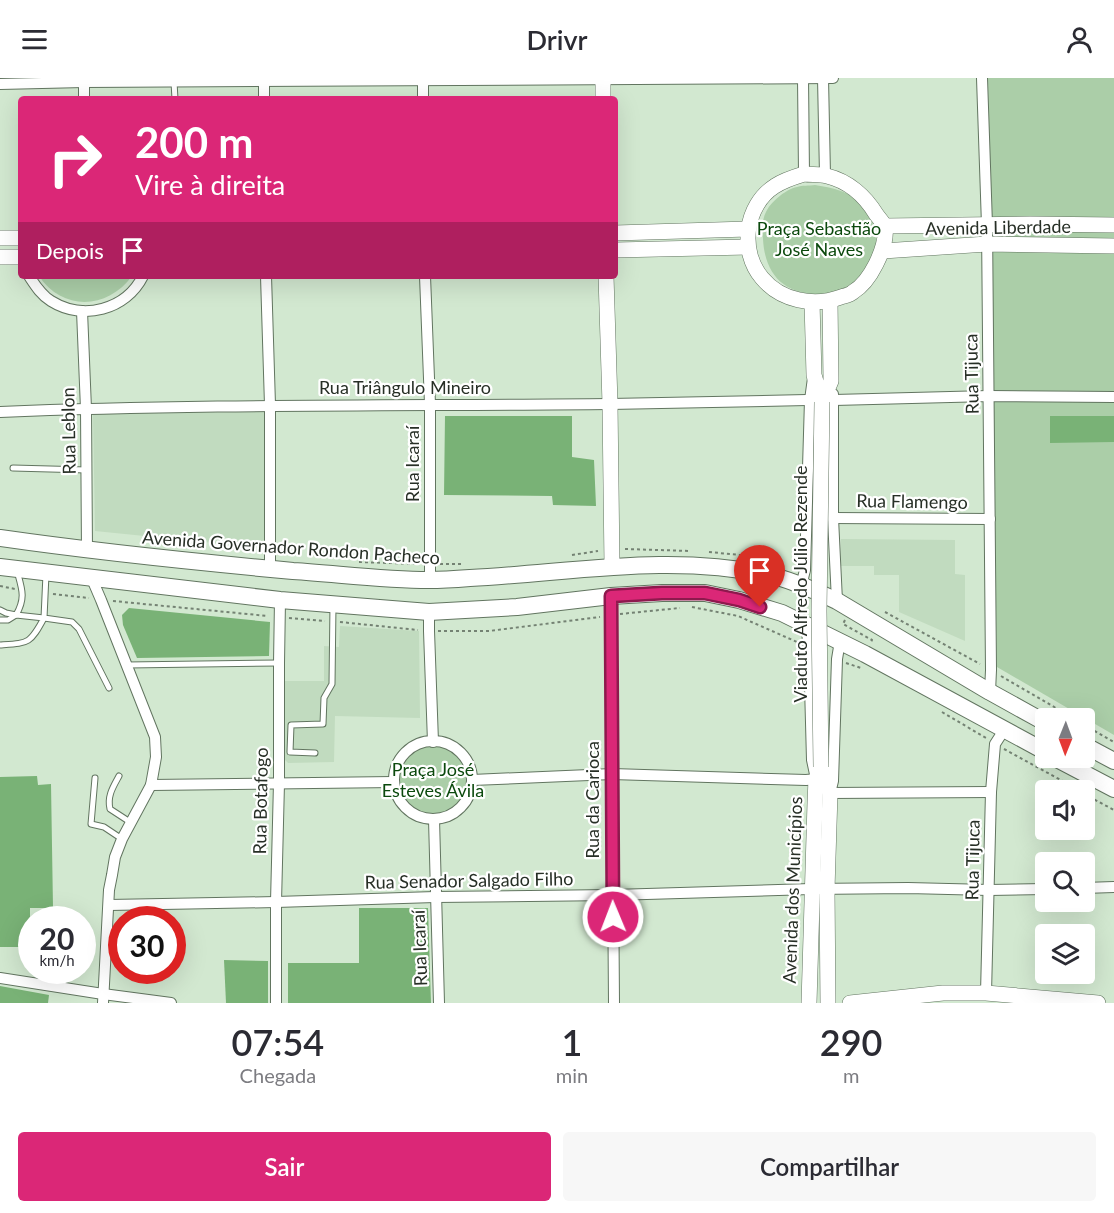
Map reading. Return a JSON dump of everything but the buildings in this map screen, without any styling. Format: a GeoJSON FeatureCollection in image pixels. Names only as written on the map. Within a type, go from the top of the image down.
{"type":"FeatureCollection","features":[{"type":"Feature","properties":{"kind":"main road","name":"Avenida Governador Rondon Pacheco"},"geometry":{"type":"LineString","coordinates":[[0,538],[87,550],[377,578],[430,580],[518,576],[612,566],[658,564],[702,565],[771,575],[844,605],[1035,717]]}},
{"type":"Feature","properties":{"kind":"main road"},"geometry":{"type":"LineString","coordinates":[[8,569],[280,600],[429,612],[517,607],[611,596],[705,593],[739,600],[782,614],[840,641],[865,662],[999,737],[1035,748]]}},
{"type":"Feature","properties":{"kind":"main road"},"geometry":{"type":"LineString","coordinates":[[1095,751],[1114,761]]}},
{"type":"Feature","properties":{"kind":"main road"},"geometry":{"type":"LineString","coordinates":[[1074,768],[1114,789]]}},
{"type":"Feature","properties":{"kind":"street"},"geometry":{"type":"LineString","coordinates":[[803,78],[804,174]]}},
{"type":"Feature","properties":{"kind":"street"},"geometry":{"type":"LineString","coordinates":[[823,78],[825,175]]}},
{"type":"Feature","properties":{"kind":"street"},"geometry":{"type":"LineString","coordinates":[[0,84],[84,80],[174,82],[833,78]]}},
{"type":"Feature","properties":{"kind":"street","name":"Rua Tijuca"},"geometry":{"type":"LineString","coordinates":[[982,78],[987,225],[990,692]]}},
{"type":"Feature","properties":{"kind":"street"},"geometry":{"type":"LineString","coordinates":[[423,79],[423,96]]}},
{"type":"Feature","properties":{"kind":"street"},"geometry":{"type":"LineString","coordinates":[[603,79],[603,96]]}},
{"type":"Feature","properties":{"kind":"street"},"geometry":{"type":"LineString","coordinates":[[84,80],[84,96]]}},
{"type":"Feature","properties":{"kind":"street"},"geometry":{"type":"LineString","coordinates":[[264,80],[264,96]]}},
{"type":"Feature","properties":{"kind":"street"},"geometry":{"type":"LineString","coordinates":[[804,174],[825,175],[840,180],[864,196],[885,226],[883,251],[871,274],[854,292],[830,301],[812,302],[788,298],[761,278],[753,264],[748,247],[748,230],[752,213],[773,187],[788,178],[804,174]]}},
{"type":"Feature","properties":{"kind":"street","name":"Avenida Liberdade"},"geometry":{"type":"LineString","coordinates":[[885,226],[1114,225]]}},
{"type":"Feature","properties":{"kind":"street"},"geometry":{"type":"LineString","coordinates":[[618,233],[748,230]]}},
{"type":"Feature","properties":{"kind":"street"},"geometry":{"type":"LineString","coordinates":[[0,238],[18,238]]}},
{"type":"Feature","properties":{"kind":"street","name":"Avenida Liberdade"},"geometry":{"type":"LineString","coordinates":[[883,251],[987,244],[1114,246]]}},
{"type":"Feature","properties":{"kind":"street"},"geometry":{"type":"LineString","coordinates":[[618,250],[748,247]]}},
{"type":"Feature","properties":{"kind":"street"},"geometry":{"type":"LineString","coordinates":[[0,257],[18,257]]}},
{"type":"Feature","properties":{"kind":"street"},"geometry":{"type":"LineString","coordinates":[[31,279],[49,300],[65,308],[82,311],[99,310],[114,305],[128,296],[142,279]]}},
{"type":"Feature","properties":{"kind":"street"},"geometry":{"type":"LineString","coordinates":[[266,279],[270,405],[270,568]]}},
{"type":"Feature","properties":{"kind":"street","name":"Rua Icaraí"},"geometry":{"type":"LineString","coordinates":[[425,279],[430,404],[430,580]]}},
{"type":"Feature","properties":{"kind":"street"},"geometry":{"type":"LineString","coordinates":[[606,279],[612,566]]}},
{"type":"Feature","properties":{"kind":"street"},"geometry":{"type":"LineString","coordinates":[[801,586],[805,570],[822,401],[831,381],[830,301]]}},
{"type":"Feature","properties":{"kind":"street"},"geometry":{"type":"LineString","coordinates":[[812,302],[814,375],[822,401],[835,548],[844,605]]}},
{"type":"Feature","properties":{"kind":"street","name":"Rua Leblon"},"geometry":{"type":"LineString","coordinates":[[82,311],[86,409],[87,550]]}},
{"type":"Feature","properties":{"kind":"street","name":"Rua Triângulo Mineiro"},"geometry":{"type":"LineString","coordinates":[[0,412],[270,405],[610,404],[989,396],[1114,397]]}},
{"type":"Feature","properties":{"kind":"street","name":"Viaduto Alfredo Júlio Rezende"},"geometry":{"type":"LineString","coordinates":[[819,773],[822,401]]}},
{"type":"Feature","properties":{"kind":"street","name":"Rua Flamengo"},"geometry":{"type":"LineString","coordinates":[[833,518],[990,519]]}},
{"type":"Feature","properties":{"kind":"street"},"geometry":{"type":"LineString","coordinates":[[806,546],[816,558],[829,558],[835,548]]}},
{"type":"Feature","properties":{"kind":"street"},"geometry":{"type":"LineString","coordinates":[[92,579],[155,737],[156,757],[151,785],[130,822],[115,857],[110,890],[103,999]]}},
{"type":"Feature","properties":{"kind":"street","name":"Rua da Carioca"},"geometry":{"type":"LineString","coordinates":[[611,596],[614,1003]]}},
{"type":"Feature","properties":{"kind":"street","name":"Rua Botafogo"},"geometry":{"type":"LineString","coordinates":[[276,1003],[280,600]]}},
{"type":"Feature","properties":{"kind":"street"},"geometry":{"type":"LineString","coordinates":[[429,612],[432,742]]}},
{"type":"Feature","properties":{"kind":"street","name":"Avenida dos Municípios"},"geometry":{"type":"LineString","coordinates":[[806,625],[809,648],[812,760],[830,793]]}},
{"type":"Feature","properties":{"kind":"street","name":"Avenida dos Municípios"},"geometry":{"type":"LineString","coordinates":[[828,1003],[827,889],[830,793],[833,781],[837,659],[840,641]]}},
{"type":"Feature","properties":{"kind":"street"},"geometry":{"type":"LineString","coordinates":[[810,685],[815,673],[824,670],[831,672],[836,683]]}},
{"type":"Feature","properties":{"kind":"street","name":"Rua Tijuca"},"geometry":{"type":"LineString","coordinates":[[986,993],[991,792],[999,737]]}},
{"type":"Feature","properties":{"kind":"street"},"geometry":{"type":"LineString","coordinates":[[432,742],[445,743],[456,748],[470,768],[472,780],[471,792],[461,807],[446,817],[434,819],[422,818],[411,813],[396,794],[394,782],[401,758],[420,744],[432,742]]}},
{"type":"Feature","properties":{"kind":"street"},"geometry":{"type":"LineString","coordinates":[[472,780],[612,774],[806,780],[819,773]]}},
{"type":"Feature","properties":{"kind":"street","name":"Avenida dos Municípios"},"geometry":{"type":"LineString","coordinates":[[809,1003],[811,889],[819,773]]}},
{"type":"Feature","properties":{"kind":"street"},"geometry":{"type":"LineString","coordinates":[[151,785],[394,782]]}},
{"type":"Feature","properties":{"kind":"street"},"geometry":{"type":"LineString","coordinates":[[830,793],[991,792]]}},
{"type":"Feature","properties":{"kind":"street","name":"Rua Icaraí"},"geometry":{"type":"LineString","coordinates":[[434,819],[439,1003]]}},
{"type":"Feature","properties":{"kind":"street"},"geometry":{"type":"LineString","coordinates":[[1095,888],[1114,887]]}},
{"type":"Feature","properties":{"kind":"street","name":"Rua Senador Salgado Filho"},"geometry":{"type":"LineString","coordinates":[[109,905],[811,889],[1035,889]]}},
{"type":"Feature","properties":{"kind":"street"},"geometry":{"type":"LineString","coordinates":[[0,978],[103,999],[171,1003]]}},
{"type":"Feature","properties":{"kind":"street"},"geometry":{"type":"LineString","coordinates":[[850,1003],[943,993],[986,993],[1098,1003]]}},
{"type":"Feature","properties":{"kind":"lane"},"geometry":{"type":"LineString","coordinates":[[174,82],[175,96]]}},
{"type":"Feature","properties":{"kind":"lane"},"geometry":{"type":"LineString","coordinates":[[13,468],[87,470]]}},
{"type":"Feature","properties":{"kind":"lane"},"geometry":{"type":"LineString","coordinates":[[0,621],[8,620],[21,608],[23,591],[8,569]]}},
{"type":"Feature","properties":{"kind":"lane"},"geometry":{"type":"LineString","coordinates":[[0,645],[23,643],[33,639],[44,618],[46,573]]}},
{"type":"Feature","properties":{"kind":"lane"},"geometry":{"type":"LineString","coordinates":[[315,753],[290,752],[291,725],[324,724],[324,698],[332,684],[333,604]]}},
{"type":"Feature","properties":{"kind":"lane"},"geometry":{"type":"LineString","coordinates":[[0,610],[16,615],[72,622],[79,629],[109,688]]}},
{"type":"Feature","properties":{"kind":"lane"},"geometry":{"type":"LineString","coordinates":[[127,665],[279,663]]}},
{"type":"Feature","properties":{"kind":"lane"},"geometry":{"type":"LineString","coordinates":[[119,776],[109,795],[108,803],[110,809],[130,822]]}},
{"type":"Feature","properties":{"kind":"lane"},"geometry":{"type":"LineString","coordinates":[[95,778],[91,824],[104,827],[122,839]]}},
{"type":"Feature","properties":{"kind":"path"},"geometry":{"type":"LineString","coordinates":[[0,586],[23,591]]}},
{"type":"Feature","properties":{"kind":"path"},"geometry":{"type":"LineString","coordinates":[[44,594],[429,631],[489,631],[688,607],[738,616],[809,648]]}},
{"type":"Feature","properties":{"kind":"path"},"geometry":{"type":"LineString","coordinates":[[837,659],[865,662],[872,640],[843,624],[844,605]]}},
{"type":"Feature","properties":{"kind":"path"},"geometry":{"type":"LineString","coordinates":[[942,713],[999,737],[1064,780]]}},
{"type":"Feature","properties":{"kind":"path"},"geometry":{"type":"LineString","coordinates":[[1095,731],[1114,742]]}},
{"type":"Feature","properties":{"kind":"path"},"geometry":{"type":"LineString","coordinates":[[1095,800],[1114,810]]}},
{"type":"Feature","properties":{"kind":"shaded area"},"geometry":{"type":"Polygon","coordinates":[[[264,412],[264,548],[95,531],[93,414],[264,412]]]}},
{"type":"Feature","properties":{"kind":"shaded area"},"geometry":{"type":"Polygon","coordinates":[[[841,539],[955,540],[955,574],[965,575],[965,641],[899,612],[899,575],[874,575],[874,566],[841,566],[841,539]]]}},
{"type":"Feature","properties":{"kind":"shaded area"},"geometry":{"type":"Polygon","coordinates":[[[340,626],[419,631],[420,718],[335,716],[334,762],[288,763],[284,759],[285,681],[324,681],[324,646],[339,647],[340,626]]]}},
{"type":"Feature","properties":{"kind":"green space"},"geometry":{"type":"Polygon","coordinates":[[[988,78],[1114,78],[1114,735],[1095,724],[1095,708],[1068,708],[997,667],[988,78]]]}},
{"type":"Feature","properties":{"kind":"green space","name":"Praça Sebastião José Naves"},"geometry":{"type":"Polygon","coordinates":[[[815,185],[842,191],[860,201],[866,208],[874,228],[876,245],[870,262],[859,278],[836,293],[813,294],[790,288],[774,274],[765,253],[763,226],[767,209],[775,200],[793,188],[815,185]]]}},
{"type":"Feature","properties":{"kind":"green space"},"geometry":{"type":"Polygon","coordinates":[[[42,279],[129,279],[111,295],[86,302],[73,301],[49,288],[42,279]]]}},
{"type":"Feature","properties":{"kind":"green space","name":"Praça José Esteves Ávila"},"geometry":{"type":"Polygon","coordinates":[[[433,741],[448,744],[465,758],[472,780],[469,795],[455,812],[433,819],[418,816],[401,802],[394,780],[397,765],[411,748],[433,741]]]}},
{"type":"Feature","properties":{"kind":"route"},"geometry":{"type":"LineString","coordinates":[[613,917],[611,596],[705,593],[760,607]]}}]}
